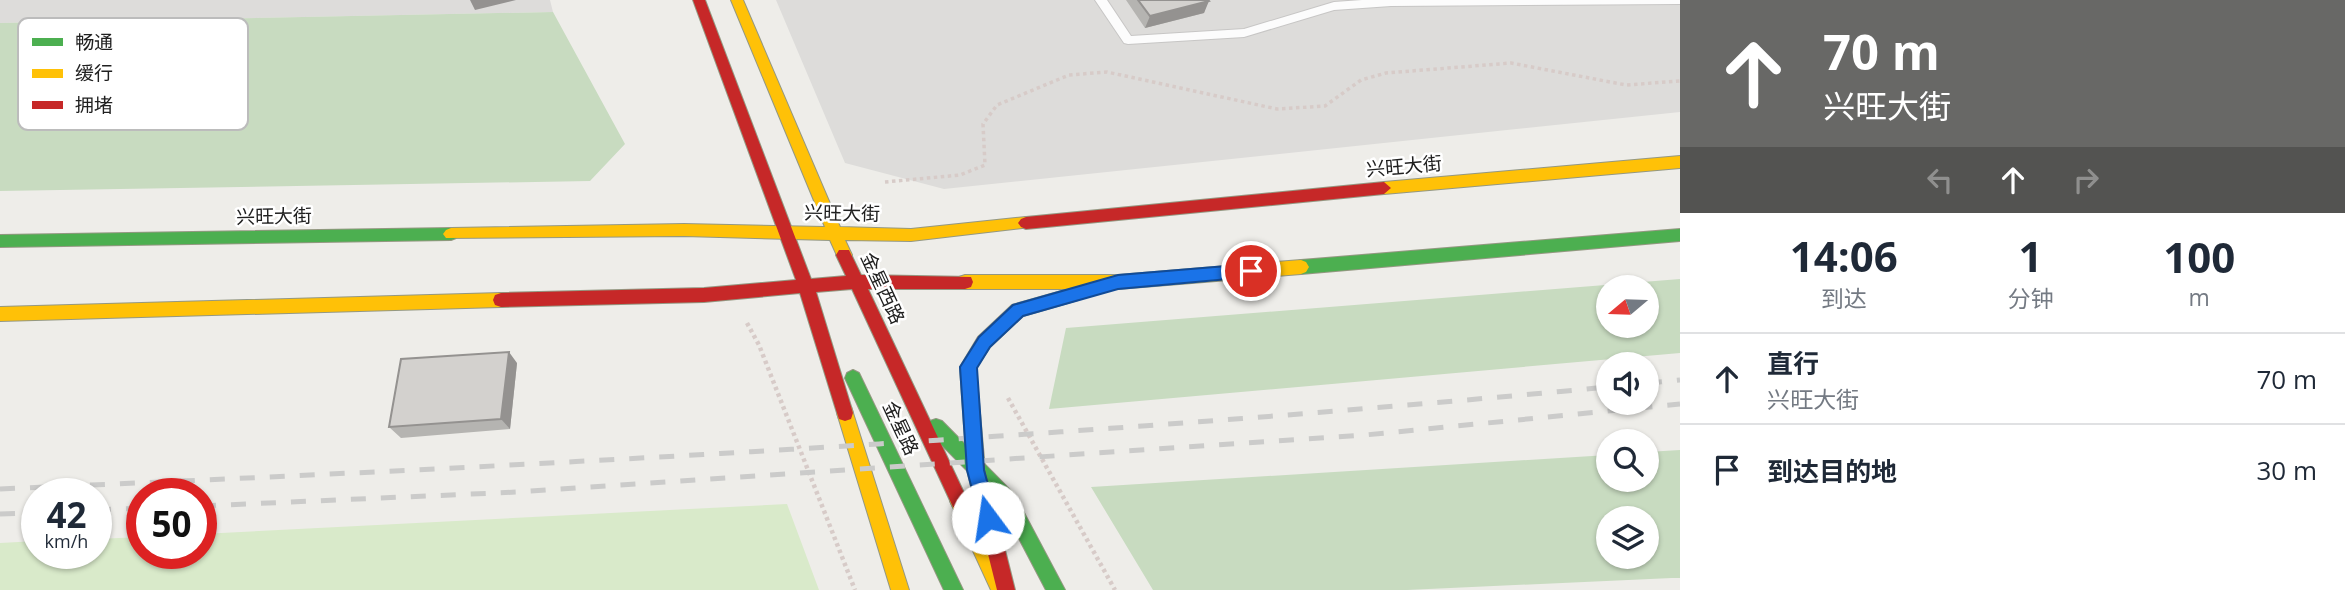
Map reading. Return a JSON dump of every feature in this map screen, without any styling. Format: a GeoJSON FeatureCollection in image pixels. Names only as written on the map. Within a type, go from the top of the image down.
{"type":"FeatureCollection","features":[{"type":"Feature","properties":{"kind":"main road"},"geometry":{"type":"LineString","coordinates":[[699,0],[806,286],[900,590]]}},
{"type":"Feature","properties":{"kind":"main road","name":"金星西路"},"geometry":{"type":"LineString","coordinates":[[737,0],[855,282],[1001,590]]}},
{"type":"Feature","properties":{"kind":"main road","name":"兴旺大街"},"geometry":{"type":"LineString","coordinates":[[0,241],[684,230],[836,235],[920,234],[1252,200],[1680,162]]}},
{"type":"Feature","properties":{"kind":"main road"},"geometry":{"type":"LineString","coordinates":[[0,314],[704,295],[855,282],[1118,282],[1680,235]]}},
{"type":"Feature","properties":{"kind":"main road"},"geometry":{"type":"LineString","coordinates":[[1006,590],[976,470],[968,367],[985,342],[1018,310],[1118,282]]}},
{"type":"Feature","properties":{"kind":"main road","name":"金星路"},"geometry":{"type":"LineString","coordinates":[[806,286],[870,411],[954,590]]}},
{"type":"Feature","properties":{"kind":"main road"},"geometry":{"type":"LineString","coordinates":[[911,400],[1008,500],[1056,590]]}},
{"type":"Feature","properties":{"kind":"lane"},"geometry":{"type":"LineString","coordinates":[[1101,0],[1128,40],[1244,33],[1334,6],[1391,2],[1680,0]]}},
{"type":"Feature","properties":{"kind":"path"},"geometry":{"type":"LineString","coordinates":[[885,182],[960,176],[985,165],[983,124],[997,105],[1069,75],[1107,72],[1276,109],[1325,106],[1361,80],[1386,73],[1511,63],[1626,85],[1680,81]]}},
{"type":"Feature","properties":{"kind":"path"},"geometry":{"type":"LineString","coordinates":[[729,292],[759,345],[855,590]]}},
{"type":"Feature","properties":{"kind":"path"},"geometry":{"type":"LineString","coordinates":[[1007,397],[1115,590]]}},
{"type":"Feature","properties":{"kind":"shaded area"},"geometry":{"type":"Polygon","coordinates":[[[0,0],[550,0],[553,12],[248,18],[18,18],[18,23],[0,23],[0,0]]]}},
{"type":"Feature","properties":{"kind":"shaded area"},"geometry":{"type":"Polygon","coordinates":[[[776,0],[1680,0],[1680,112],[944,189],[845,163],[776,0]]]}},
{"type":"Feature","properties":{"kind":"green space"},"geometry":{"type":"Polygon","coordinates":[[[553,12],[625,144],[590,181],[0,191],[0,23],[18,23],[18,130],[248,130],[248,18],[553,12]]]}},
{"type":"Feature","properties":{"kind":"green space"},"geometry":{"type":"Polygon","coordinates":[[[1680,279],[1680,353],[1659,355],[1659,352],[1596,352],[1596,360],[1049,409],[1066,328],[1596,286],[1596,338],[1659,338],[1659,281],[1680,279]]]}},
{"type":"Feature","properties":{"kind":"green space"},"geometry":{"type":"Polygon","coordinates":[[[1680,450],[1680,578],[1407,590],[1153,590],[1091,487],[1596,456],[1596,492],[1659,492],[1659,451],[1680,450]]]}},
{"type":"Feature","properties":{"kind":"green space"},"geometry":{"type":"Polygon","coordinates":[[[787,504],[819,590],[0,590],[0,543],[21,542],[21,569],[112,569],[112,538],[126,538],[126,569],[217,569],[217,533],[787,504]]]}},
{"type":"Feature","properties":{"kind":"building"},"geometry":{"type":"Polygon","coordinates":[[[1138,0],[1208,0],[1209,1],[1150,16],[1138,0]]]}},
{"type":"Feature","properties":{"kind":"building"},"geometry":{"type":"Polygon","coordinates":[[[509,352],[501,419],[389,427],[401,359],[509,352]]]}},
{"type":"Feature","properties":{"kind":"railway"},"geometry":{"type":"LineString","coordinates":[[1659,382],[1680,380]]}},
{"type":"Feature","properties":{"kind":"railway"},"geometry":{"type":"LineString","coordinates":[[0,489],[403,471],[1006,436],[1596,388]]}},
{"type":"Feature","properties":{"kind":"railway"},"geometry":{"type":"LineString","coordinates":[[217,505],[517,492],[1365,435],[1680,404]]}},
{"type":"Feature","properties":{"kind":"railway"},"geometry":{"type":"LineString","coordinates":[[112,509],[126,509]]}},
{"type":"Feature","properties":{"kind":"railway"},"geometry":{"type":"LineString","coordinates":[[0,514],[21,513]]}},
{"type":"Feature","properties":{"kind":"traffic: fast"},"geometry":{"type":"LineString","coordinates":[[0,241],[451,234]]}},
{"type":"Feature","properties":{"kind":"traffic: fast"},"geometry":{"type":"LineString","coordinates":[[1301,267],[1680,235]]}},
{"type":"Feature","properties":{"kind":"traffic: fast"},"geometry":{"type":"LineString","coordinates":[[853,378],[954,590]]}},
{"type":"Feature","properties":{"kind":"traffic: fast"},"geometry":{"type":"LineString","coordinates":[[936,427],[1008,500],[1056,590]]}},
{"type":"Feature","properties":{"kind":"traffic: slow"},"geometry":{"type":"LineString","coordinates":[[737,0],[844,255]]}},
{"type":"Feature","properties":{"kind":"traffic: slow"},"geometry":{"type":"LineString","coordinates":[[1384,188],[1680,162]]}},
{"type":"Feature","properties":{"kind":"traffic: slow"},"geometry":{"type":"LineString","coordinates":[[451,234],[684,230],[911,235],[1026,223]]}},
{"type":"Feature","properties":{"kind":"traffic: slow"},"geometry":{"type":"LineString","coordinates":[[965,282],[1118,282],[1301,267]]}},
{"type":"Feature","properties":{"kind":"traffic: slow"},"geometry":{"type":"LineString","coordinates":[[0,314],[501,300]]}},
{"type":"Feature","properties":{"kind":"traffic: slow"},"geometry":{"type":"LineString","coordinates":[[845,413],[900,590]]}},
{"type":"Feature","properties":{"kind":"traffic: slow"},"geometry":{"type":"LineString","coordinates":[[959,501],[1001,590]]}},
{"type":"Feature","properties":{"kind":"traffic: jam"},"geometry":{"type":"LineString","coordinates":[[699,0],[806,286],[845,413]]}},
{"type":"Feature","properties":{"kind":"traffic: jam"},"geometry":{"type":"LineString","coordinates":[[1026,223],[1384,188]]}},
{"type":"Feature","properties":{"kind":"traffic: jam"},"geometry":{"type":"LineString","coordinates":[[844,255],[959,501]]}},
{"type":"Feature","properties":{"kind":"traffic: jam"},"geometry":{"type":"LineString","coordinates":[[501,300],[704,295],[855,282],[965,282]]}},
{"type":"Feature","properties":{"kind":"traffic: jam"},"geometry":{"type":"LineString","coordinates":[[1006,590],[976,470],[968,367],[984,342],[1018,310],[1072,295]]}},
{"type":"Feature","properties":{"kind":"route"},"geometry":{"type":"LineString","coordinates":[[988,518],[976,470],[968,367],[985,342],[1018,310],[1118,282],[1251,271]]}}]}
